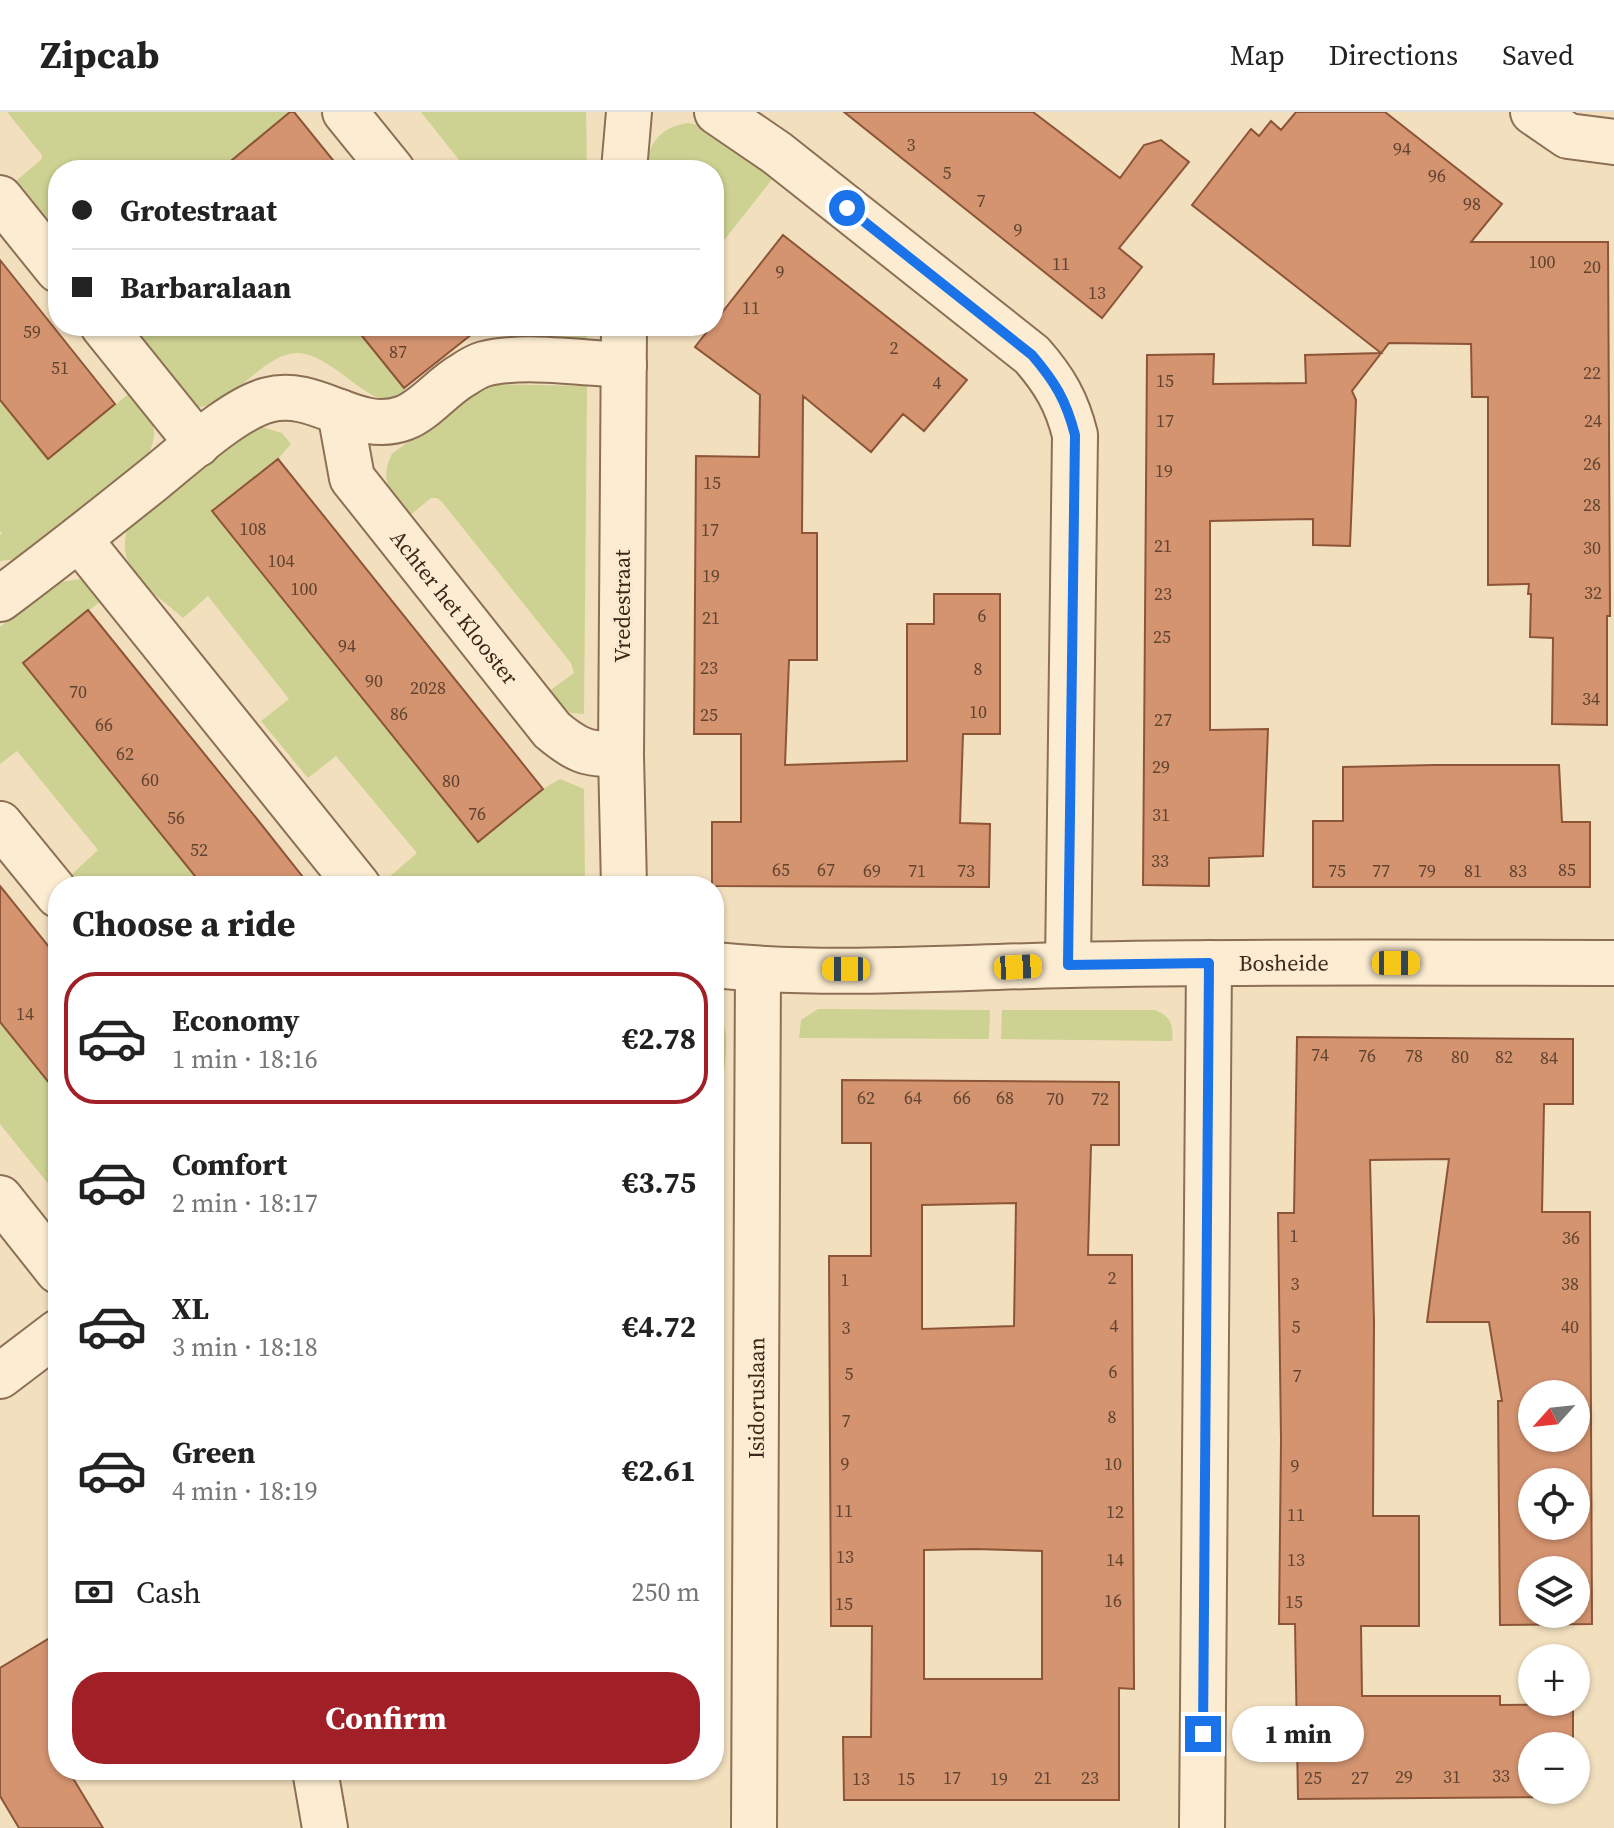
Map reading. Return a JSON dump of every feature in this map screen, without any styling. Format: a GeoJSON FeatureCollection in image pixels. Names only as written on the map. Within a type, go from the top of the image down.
{"type":"FeatureCollection","features":[{"type":"Feature","properties":{"kind":"street"},"geometry":{"type":"LineString","coordinates":[[345,112],[384,160]]}},
{"type":"Feature","properties":{"kind":"street"},"geometry":{"type":"LineString","coordinates":[[625,160],[629,112]]}},
{"type":"Feature","properties":{"kind":"street"},"geometry":{"type":"LineString","coordinates":[[717,112],[777,153],[1032,355],[1054,380],[1068,407],[1075,435],[1068,965]]}},
{"type":"Feature","properties":{"kind":"street"},"geometry":{"type":"LineString","coordinates":[[1533,112],[1568,136],[1614,142]]}},
{"type":"Feature","properties":{"kind":"street"},"geometry":{"type":"LineString","coordinates":[[0,198],[48,258]]}},
{"type":"Feature","properties":{"kind":"street"},"geometry":{"type":"LineString","coordinates":[[111,336],[198,444]]}},
{"type":"Feature","properties":{"kind":"street"},"geometry":{"type":"LineString","coordinates":[[0,599],[198,444],[245,410],[269,400],[293,397],[311,400],[364,421],[405,418],[508,343],[624,346]]}},
{"type":"Feature","properties":{"kind":"street","name":"Vredestraat"},"geometry":{"type":"LineString","coordinates":[[624,346],[621,755],[624,876]]}},
{"type":"Feature","properties":{"kind":"street","name":"Achter het Klooster"},"geometry":{"type":"LineString","coordinates":[[340,412],[352,478],[552,730],[574,748],[596,754],[621,755]]}},
{"type":"Feature","properties":{"kind":"street"},"geometry":{"type":"LineString","coordinates":[[79,539],[350,876]]}},
{"type":"Feature","properties":{"kind":"street"},"geometry":{"type":"LineString","coordinates":[[0,824],[48,883]]}},
{"type":"Feature","properties":{"kind":"street"},"geometry":{"type":"LineString","coordinates":[[1202,1828],[1209,963]]}},
{"type":"Feature","properties":{"kind":"street","name":"Bosheide"},"geometry":{"type":"LineString","coordinates":[[724,966],[758,969],[1209,963],[1614,963]]}},
{"type":"Feature","properties":{"kind":"street","name":"Isidoruslaan"},"geometry":{"type":"LineString","coordinates":[[754,1828],[758,969]]}},
{"type":"Feature","properties":{"kind":"street"},"geometry":{"type":"LineString","coordinates":[[0,1198],[48,1258]]}},
{"type":"Feature","properties":{"kind":"street"},"geometry":{"type":"LineString","coordinates":[[0,1376],[48,1340]]}},
{"type":"Feature","properties":{"kind":"street"},"geometry":{"type":"LineString","coordinates":[[317,1780],[325,1828]]}},
{"type":"Feature","properties":{"kind":"green space"},"geometry":{"type":"Polygon","coordinates":[[[7,112],[290,112],[232,160],[48,160],[48,220],[16,181],[41,160],[42,155],[7,112]]]}},
{"type":"Feature","properties":{"kind":"green space"},"geometry":{"type":"Polygon","coordinates":[[[421,112],[586,112],[587,160],[459,160],[421,112]]]}},
{"type":"Feature","properties":{"kind":"green space"},"geometry":{"type":"Polygon","coordinates":[[[688,123],[700,126],[722,137],[773,178],[724,240],[724,160],[648,160],[657,138],[678,125],[688,123]]]}},
{"type":"Feature","properties":{"kind":"green space"},"geometry":{"type":"Polygon","coordinates":[[[139,336],[362,336],[406,392],[401,396],[380,399],[321,360],[297,353],[282,356],[227,396],[198,407],[179,394],[139,336]]]}},
{"type":"Feature","properties":{"kind":"green space"},"geometry":{"type":"Polygon","coordinates":[[[537,336],[587,336],[587,344],[546,343],[537,336]]]}},
{"type":"Feature","properties":{"kind":"green space"},"geometry":{"type":"Polygon","coordinates":[[[484,384],[587,386],[584,714],[570,713],[548,692],[574,673],[571,663],[442,502],[431,498],[408,517],[389,487],[386,472],[392,454],[484,384]]]}},
{"type":"Feature","properties":{"kind":"green space"},"geometry":{"type":"Polygon","coordinates":[[[130,393],[149,416],[154,430],[147,458],[25,558],[0,561],[0,400],[48,459],[130,393]]]}},
{"type":"Feature","properties":{"kind":"green space"},"geometry":{"type":"Polygon","coordinates":[[[262,427],[282,433],[291,444],[278,459],[213,512],[477,841],[560,779],[584,789],[585,876],[390,876],[417,853],[336,756],[308,778],[261,721],[289,699],[208,596],[183,618],[139,578],[126,555],[125,541],[129,526],[246,433],[262,427]]]}},
{"type":"Feature","properties":{"kind":"green space"},"geometry":{"type":"Polygon","coordinates":[[[80,579],[89,582],[106,597],[23,663],[195,876],[70,876],[98,850],[17,751],[0,764],[0,627],[54,583],[80,579]]]}},
{"type":"Feature","properties":{"kind":"green space"},"geometry":{"type":"Polygon","coordinates":[[[818,1009],[990,1010],[989,1039],[799,1038],[801,1020],[818,1009]]]}},
{"type":"Feature","properties":{"kind":"green space"},"geometry":{"type":"Polygon","coordinates":[[[1002,1010],[1155,1010],[1170,1022],[1172,1041],[1001,1039],[1002,1010]]]}},
{"type":"Feature","properties":{"kind":"green space"},"geometry":{"type":"Polygon","coordinates":[[[0,1022],[48,1082],[48,1184],[0,1124],[0,1022]]]}},
{"type":"Feature","properties":{"kind":"green space"},"geometry":{"type":"Polygon","coordinates":[[[724,1028],[726,1049],[724,1075],[724,1028]]]}},
{"type":"Feature","properties":{"kind":"building"},"geometry":{"type":"Polygon","coordinates":[[[290,112],[294,112],[333,160],[232,160],[290,112]]]}},
{"type":"Feature","properties":{"kind":"building"},"geometry":{"type":"Polygon","coordinates":[[[844,112],[1033,112],[1120,178],[1144,145],[1161,140],[1189,162],[1119,248],[1142,267],[1102,318],[844,112]]]}},
{"type":"Feature","properties":{"kind":"building"},"geometry":{"type":"Polygon","coordinates":[[[1296,112],[1385,112],[1502,204],[1471,242],[1608,242],[1610,616],[1607,616],[1607,725],[1552,724],[1553,638],[1530,637],[1529,584],[1488,585],[1488,397],[1472,397],[1471,344],[1389,343],[1352,391],[1356,400],[1350,546],[1313,545],[1313,519],[1210,521],[1210,730],[1268,729],[1263,856],[1209,858],[1209,886],[1143,885],[1147,355],[1214,354],[1213,384],[1306,383],[1305,355],[1381,353],[1192,205],[1251,129],[1259,136],[1271,121],[1281,130],[1296,112]]]}},
{"type":"Feature","properties":{"kind":"building"},"geometry":{"type":"Polygon","coordinates":[[[783,235],[967,380],[924,431],[903,414],[871,452],[803,396],[802,533],[817,533],[817,660],[789,660],[785,765],[907,761],[907,624],[934,624],[934,594],[1000,594],[1000,734],[963,734],[960,823],[990,824],[989,887],[724,886],[724,876],[712,876],[712,822],[741,822],[741,734],[694,734],[696,456],[759,457],[760,395],[695,347],[704,336],[724,336],[724,310],[783,235]]]}},
{"type":"Feature","properties":{"kind":"building"},"geometry":{"type":"Polygon","coordinates":[[[0,260],[48,320],[48,336],[61,336],[115,404],[48,459],[0,400],[0,260]]]}},
{"type":"Feature","properties":{"kind":"building"},"geometry":{"type":"Polygon","coordinates":[[[362,336],[469,336],[404,388],[362,336]]]}},
{"type":"Feature","properties":{"kind":"building"},"geometry":{"type":"Polygon","coordinates":[[[278,459],[543,789],[478,842],[212,511],[278,459]]]}},
{"type":"Feature","properties":{"kind":"building"},"geometry":{"type":"Polygon","coordinates":[[[88,610],[302,876],[195,876],[23,663],[88,610]]]}},
{"type":"Feature","properties":{"kind":"building"},"geometry":{"type":"Polygon","coordinates":[[[1559,765],[1562,822],[1590,822],[1590,887],[1313,887],[1313,821],[1343,821],[1343,767],[1559,765]]]}},
{"type":"Feature","properties":{"kind":"building"},"geometry":{"type":"Polygon","coordinates":[[[0,886],[48,946],[48,1082],[0,1022],[0,886]]]}},
{"type":"Feature","properties":{"kind":"building"},"geometry":{"type":"Polygon","coordinates":[[[1297,1037],[1573,1039],[1573,1104],[1544,1104],[1542,1212],[1590,1212],[1592,1624],[1590,1556],[1518,1556],[1518,1625],[1500,1625],[1498,1401],[1502,1401],[1489,1322],[1427,1322],[1449,1159],[1370,1160],[1374,1322],[1373,1516],[1419,1516],[1419,1626],[1361,1626],[1362,1696],[1500,1696],[1500,1705],[1518,1705],[1518,1716],[1573,1716],[1573,1732],[1518,1732],[1518,1797],[1298,1799],[1295,1624],[1279,1624],[1281,1440],[1278,1213],[1294,1213],[1297,1037]]]}},
{"type":"Feature","properties":{"kind":"building"},"geometry":{"type":"Polygon","coordinates":[[[842,1080],[1119,1082],[1119,1145],[1091,1145],[1088,1255],[1132,1255],[1134,1689],[1119,1688],[1119,1800],[844,1800],[843,1737],[871,1737],[872,1626],[831,1626],[829,1256],[871,1256],[871,1143],[842,1143],[842,1080]],[[1016,1203],[922,1205],[922,1329],[1014,1326],[1016,1203]],[[924,1550],[924,1679],[1042,1679],[1042,1551],[924,1550]]]}},
{"type":"Feature","properties":{"kind":"building"},"geometry":{"type":"Polygon","coordinates":[[[48,1639],[48,1780],[74,1780],[103,1828],[19,1828],[0,1796],[0,1668],[48,1639]]]}},
{"type":"Feature","properties":{"kind":"route"},"geometry":{"type":"LineString","coordinates":[[847,208],[1032,355],[1054,380],[1068,407],[1075,435],[1068,965],[1209,963],[1203,1734]]}}]}
